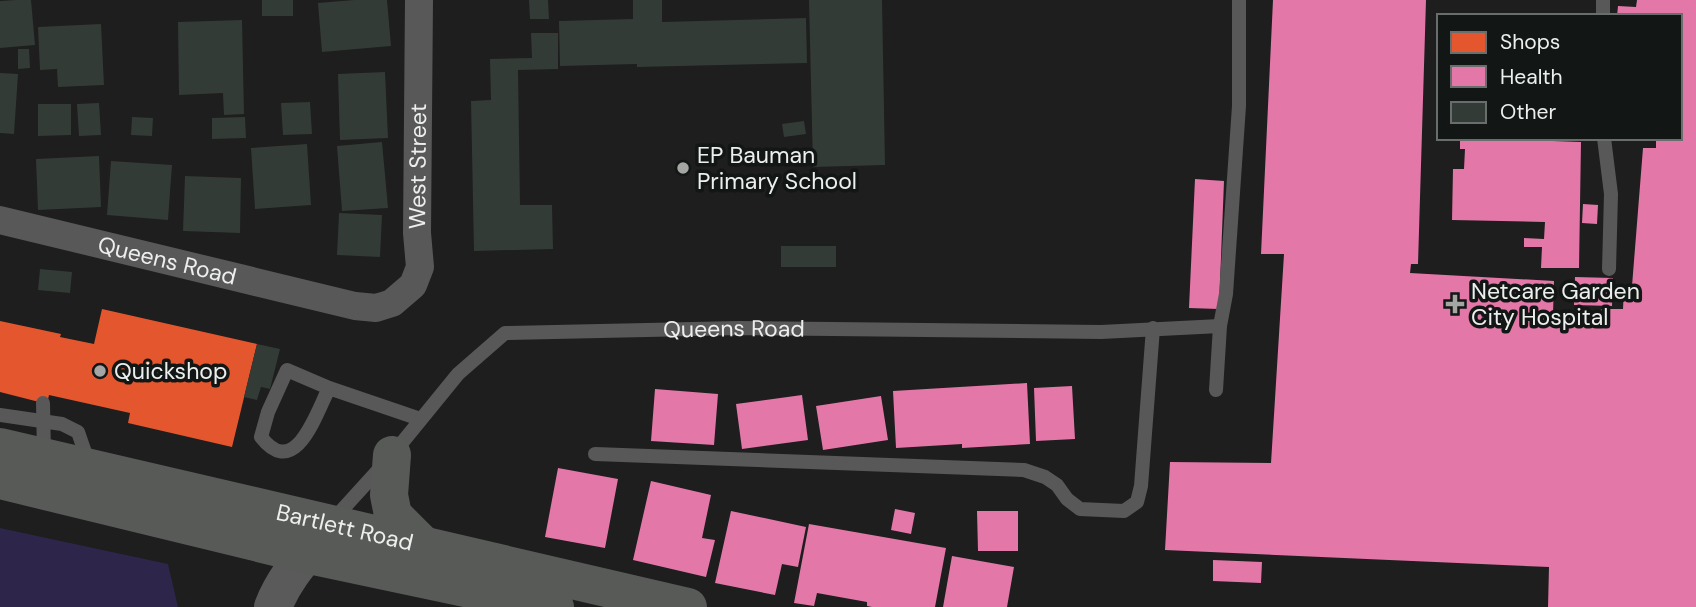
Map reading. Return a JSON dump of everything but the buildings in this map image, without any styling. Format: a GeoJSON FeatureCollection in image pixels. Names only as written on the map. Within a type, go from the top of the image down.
{"type":"FeatureCollection","features":[{"type":"Feature","properties":{"kind":"main road","name":"Bartlett Road"},"geometry":{"type":"LineString","coordinates":[[0,447],[44,440],[90,468],[688,607]]}},
{"type":"Feature","properties":{"kind":"main road"},"geometry":{"type":"LineString","coordinates":[[392,455],[389,495],[393,515],[423,545]]}},
{"type":"Feature","properties":{"kind":"main road","name":"Bartlett Road"},"geometry":{"type":"LineString","coordinates":[[0,480],[304,554],[555,607]]}},
{"type":"Feature","properties":{"kind":"main road"},"geometry":{"type":"LineString","coordinates":[[273,607],[287,578],[331,523]]}},
{"type":"Feature","properties":{"kind":"street","name":"West Street"},"geometry":{"type":"LineString","coordinates":[[376,308],[392,303],[403,295],[413,285],[420,267],[417,233],[419,0]]}},
{"type":"Feature","properties":{"kind":"street","name":"Queens Road"},"geometry":{"type":"LineString","coordinates":[[0,220],[355,306],[376,308]]}},
{"type":"Feature","properties":{"kind":"lane"},"geometry":{"type":"LineString","coordinates":[[1216,390],[1220,326],[1226,294],[1239,106],[1239,0]]}},
{"type":"Feature","properties":{"kind":"lane"},"geometry":{"type":"LineString","coordinates":[[1604,140],[1611,194],[1609,269]]}},
{"type":"Feature","properties":{"kind":"lane","name":"Queens Road"},"geometry":{"type":"LineString","coordinates":[[331,523],[392,455],[458,374],[505,333],[739,328],[1101,332],[1220,326]]}},
{"type":"Feature","properties":{"kind":"lane"},"geometry":{"type":"LineString","coordinates":[[594,454],[1024,470],[1045,477],[1057,485],[1067,499],[1080,509],[1124,511],[1136,502],[1141,486],[1153,328]]}},
{"type":"Feature","properties":{"kind":"lane"},"geometry":{"type":"LineString","coordinates":[[329,388],[302,442],[293,450],[282,452],[269,448],[261,437],[268,412],[287,370],[329,388],[420,419]]}},
{"type":"Feature","properties":{"kind":"lane"},"geometry":{"type":"LineString","coordinates":[[43,403],[44,440]]}},
{"type":"Feature","properties":{"kind":"lane"},"geometry":{"type":"LineString","coordinates":[[0,415],[44,440]]}},
{"type":"Feature","properties":{"kind":"shaded area"},"geometry":{"type":"Polygon","coordinates":[[[0,528],[168,564],[178,607],[0,607],[0,528]]]}},
{"type":"Feature","properties":{"kind":"place","name":"EP Bauman Primary School"},"geometry":{"type":"Point","coordinates":[683,168]}},
{"type":"Feature","properties":{"kind":"place","name":"Netcare Garden City Hospital"},"geometry":{"type":"Point","coordinates":[1455,304]}},
{"type":"Feature","properties":{"kind":"place","name":"Quickshop"},"geometry":{"type":"Point","coordinates":[100,371]}}]}
